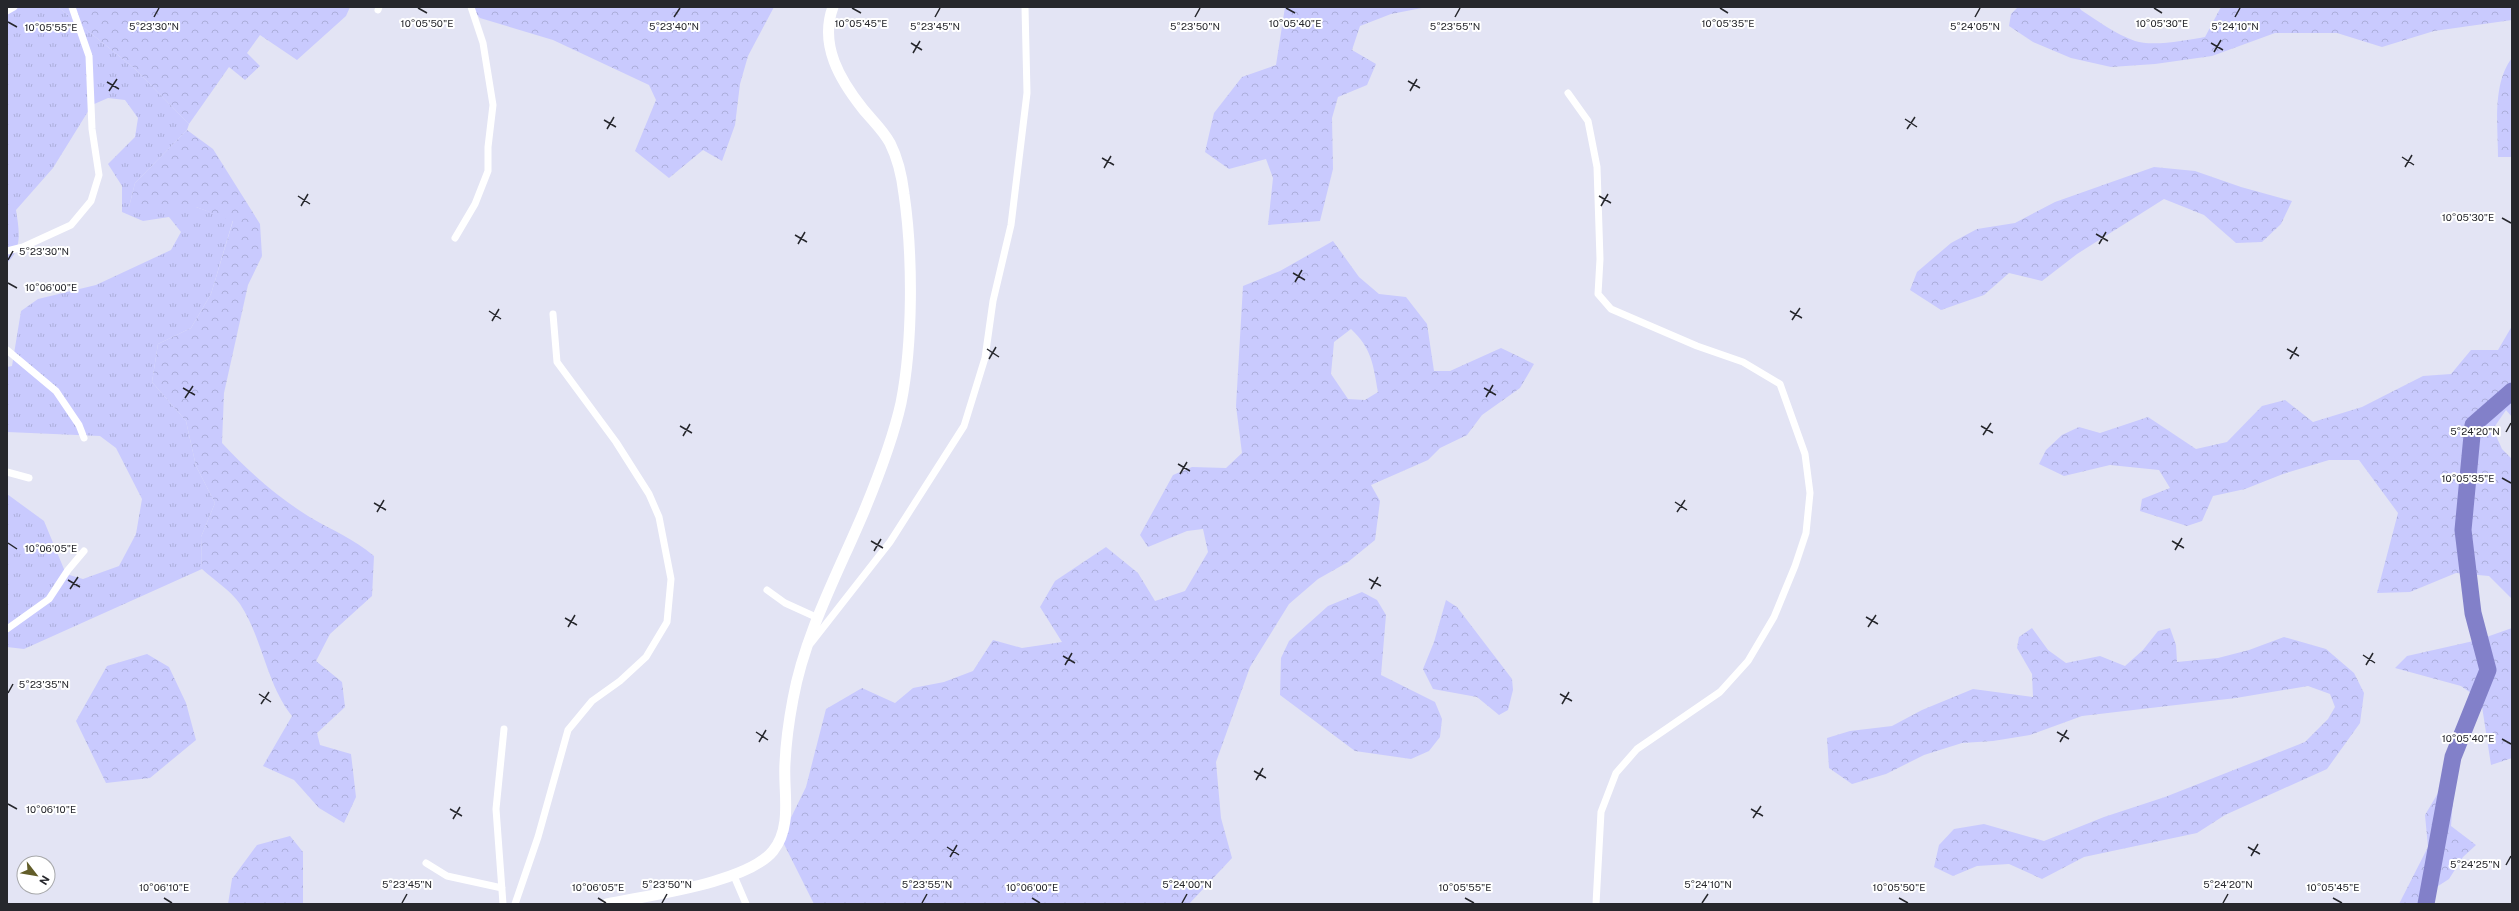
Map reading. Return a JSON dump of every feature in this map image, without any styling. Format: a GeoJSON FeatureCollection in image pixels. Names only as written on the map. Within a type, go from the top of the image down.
{"type":"FeatureCollection","features":[{"type":"Feature","properties":{"kind":"main road"},"geometry":{"type":"LineString","coordinates":[[607,904],[734,876],[763,862],[781,838],[785,825],[785,763],[792,700],[803,655],[867,505],[901,404],[907,359],[910,303],[905,196],[898,163],[889,141],[850,91],[832,57],[827,34],[833,7]]}},
{"type":"Feature","properties":{"kind":"street"},"geometry":{"type":"LineString","coordinates":[[7,11],[14,7]]}},
{"type":"Feature","properties":{"kind":"street"},"geometry":{"type":"LineString","coordinates":[[7,251],[22,247],[71,225],[91,201],[99,176],[92,128],[89,56],[72,7]]}},
{"type":"Feature","properties":{"kind":"street"},"geometry":{"type":"LineString","coordinates":[[454,238],[475,204],[488,171],[488,147],[493,105],[484,43],[471,7]]}},
{"type":"Feature","properties":{"kind":"street"},"geometry":{"type":"LineString","coordinates":[[803,655],[890,542],[964,426],[985,358],[993,301],[1011,225],[1027,94],[1025,7]]}},
{"type":"Feature","properties":{"kind":"street"},"geometry":{"type":"LineString","coordinates":[[1568,93],[1588,121],[1597,167],[1600,259],[1598,294],[1612,309],[1697,346],[1743,362],[1780,384],[1805,454],[1810,493],[1806,533],[1795,566],[1774,617],[1748,661],[1720,692],[1637,749],[1616,772],[1600,812],[1596,904]]}},
{"type":"Feature","properties":{"kind":"street"},"geometry":{"type":"LineString","coordinates":[[515,904],[538,837],[568,730],[592,700],[620,681],[646,657],[667,622],[672,579],[659,518],[649,494],[616,442],[557,362],[553,314]]}},
{"type":"Feature","properties":{"kind":"street"},"geometry":{"type":"LineString","coordinates":[[7,350],[56,391],[79,425],[84,438]]}},
{"type":"Feature","properties":{"kind":"street"},"geometry":{"type":"LineString","coordinates":[[7,472],[29,478]]}},
{"type":"Feature","properties":{"kind":"street"},"geometry":{"type":"LineString","coordinates":[[7,629],[49,599],[68,570],[84,551]]}},
{"type":"Feature","properties":{"kind":"street"},"geometry":{"type":"LineString","coordinates":[[767,590],[785,603],[818,618]]}},
{"type":"Feature","properties":{"kind":"street"},"geometry":{"type":"LineString","coordinates":[[503,904],[496,809],[504,729]]}},
{"type":"Feature","properties":{"kind":"street"},"geometry":{"type":"LineString","coordinates":[[426,863],[448,876],[502,888]]}},
{"type":"Feature","properties":{"kind":"street"},"geometry":{"type":"LineString","coordinates":[[734,876],[746,904]]}},
{"type":"Feature","properties":{"kind":"green space"},"geometry":{"type":"Polygon","coordinates":[[[7,7],[58,7],[134,68],[189,124],[187,130],[135,183],[129,207],[196,207],[233,220],[211,294],[191,328],[158,344],[152,382],[186,421],[196,466],[215,503],[201,537],[202,569],[24,649],[7,647],[7,494],[44,521],[66,574],[83,579],[119,566],[136,534],[142,499],[116,448],[100,436],[7,432],[7,367],[12,366],[21,311],[38,299],[96,285],[171,250],[181,232],[169,217],[143,221],[122,212],[122,186],[108,164],[135,137],[138,118],[125,100],[108,98],[92,105],[53,168],[16,210],[19,232],[18,245],[16,251],[7,263],[7,7]]]}},
{"type":"Feature","properties":{"kind":"green space"},"geometry":{"type":"Polygon","coordinates":[[[58,7],[350,7],[346,16],[297,60],[260,35],[247,53],[260,66],[245,80],[229,67],[189,124],[134,68],[58,7]]]}},
{"type":"Feature","properties":{"kind":"green space"},"geometry":{"type":"Polygon","coordinates":[[[470,7],[774,7],[748,56],[740,84],[735,125],[722,161],[703,150],[669,178],[635,151],[656,100],[649,85],[553,40],[480,18],[470,7]]]}},
{"type":"Feature","properties":{"kind":"green space"},"geometry":{"type":"Polygon","coordinates":[[[1285,7],[1427,7],[1391,14],[1360,26],[1352,50],[1376,64],[1367,85],[1338,97],[1332,118],[1333,169],[1320,221],[1268,225],[1273,178],[1266,159],[1229,169],[1205,152],[1214,113],[1242,77],[1276,65],[1285,7]]]}},
{"type":"Feature","properties":{"kind":"green space"},"geometry":{"type":"Polygon","coordinates":[[[2018,7],[2079,7],[2081,10],[2121,35],[2142,43],[2160,43],[2205,37],[2221,7],[2512,7],[2512,20],[2434,31],[2382,47],[2337,33],[2275,33],[2212,56],[2155,64],[2111,67],[2071,58],[2033,42],[2009,26],[2011,14],[2018,7]]]}},
{"type":"Feature","properties":{"kind":"green space"},"geometry":{"type":"Polygon","coordinates":[[[2512,58],[2512,157],[2498,157],[2497,119],[2499,93],[2501,80],[2512,58]]]}},
{"type":"Feature","properties":{"kind":"green space"},"geometry":{"type":"Polygon","coordinates":[[[187,130],[213,149],[260,224],[262,256],[248,285],[224,393],[222,443],[252,473],[285,500],[308,516],[358,544],[374,556],[372,596],[330,634],[316,661],[342,682],[345,707],[317,733],[320,745],[351,754],[356,797],[344,823],[319,808],[294,780],[263,766],[292,716],[276,690],[254,632],[240,604],[227,590],[202,569],[201,537],[215,503],[196,466],[186,421],[152,382],[158,344],[191,328],[211,294],[233,221],[196,207],[129,207],[135,183],[187,130]]]}},
{"type":"Feature","properties":{"kind":"green space"},"geometry":{"type":"Polygon","coordinates":[[[2154,167],[2195,171],[2241,187],[2292,201],[2281,224],[2262,242],[2236,243],[2204,215],[2164,199],[2077,254],[2042,281],[2009,273],[1984,295],[1941,310],[1910,290],[1917,272],[1951,243],[1977,229],[2015,223],[2055,202],[2154,167]]]}},
{"type":"Feature","properties":{"kind":"green space"},"geometry":{"type":"Polygon","coordinates":[[[1333,241],[1359,277],[1379,294],[1406,297],[1427,324],[1434,371],[1450,371],[1501,348],[1534,364],[1520,388],[1482,415],[1467,435],[1440,448],[1428,460],[1371,485],[1380,501],[1375,540],[1348,562],[1318,579],[1289,604],[1250,667],[1216,762],[1221,818],[1232,858],[1189,904],[814,904],[781,838],[806,787],[826,709],[862,688],[895,703],[913,688],[944,682],[973,671],[993,640],[1022,648],[1062,642],[1040,607],[1055,581],[1106,547],[1138,573],[1155,601],[1185,591],[1208,552],[1203,529],[1187,531],[1148,547],[1140,535],[1173,475],[1192,467],[1226,468],[1242,453],[1236,406],[1243,286],[1280,271],[1333,241]],[[1351,329],[1334,342],[1331,374],[1348,399],[1365,400],[1378,392],[1373,365],[1367,350],[1358,336],[1351,329]]]}},
{"type":"Feature","properties":{"kind":"green space"},"geometry":{"type":"Polygon","coordinates":[[[2512,326],[2512,417],[2506,410],[2493,429],[2502,449],[2512,459],[2512,599],[2489,576],[2456,573],[2410,592],[2377,593],[2398,513],[2359,460],[2329,460],[2283,474],[2245,489],[2213,496],[2202,521],[2187,526],[2140,511],[2142,499],[2170,488],[2159,470],[2110,465],[2064,476],[2039,464],[2046,450],[2062,435],[2079,427],[2100,433],[2148,417],[2196,449],[2227,442],[2262,406],[2285,400],[2313,422],[2362,407],[2423,376],[2451,374],[2471,350],[2498,350],[2512,326]]]}},
{"type":"Feature","properties":{"kind":"green space"},"geometry":{"type":"Polygon","coordinates":[[[1362,592],[1377,600],[1386,615],[1381,675],[1435,702],[1442,719],[1440,737],[1429,751],[1411,759],[1355,751],[1280,695],[1281,658],[1289,641],[1328,606],[1362,592]]]}},
{"type":"Feature","properties":{"kind":"green space"},"geometry":{"type":"Polygon","coordinates":[[[1446,600],[1457,607],[1512,679],[1513,690],[1508,710],[1499,715],[1477,697],[1433,689],[1423,669],[1434,642],[1446,600]]]}},
{"type":"Feature","properties":{"kind":"green space"},"geometry":{"type":"Polygon","coordinates":[[[2032,628],[2048,650],[2066,663],[2100,656],[2125,666],[2143,650],[2158,631],[2170,628],[2176,645],[2177,662],[2218,658],[2249,650],[2284,637],[2326,649],[2354,673],[2364,693],[2360,723],[2327,769],[2225,815],[2197,833],[2084,857],[2042,879],[2009,864],[1977,866],[1953,876],[1934,867],[1939,845],[1954,829],[1984,824],[2044,841],[2104,817],[2165,797],[2305,742],[2328,719],[2335,707],[2330,694],[2308,686],[2236,698],[2082,716],[2030,735],[1993,741],[1962,743],[1924,755],[1886,774],[1852,784],[1829,768],[1827,738],[1850,731],[1892,726],[1922,710],[1973,689],[2033,697],[2032,674],[2017,648],[2019,637],[2032,628]]]}},
{"type":"Feature","properties":{"kind":"green space"},"geometry":{"type":"Polygon","coordinates":[[[2512,628],[2512,758],[2491,765],[2481,700],[2461,686],[2395,668],[2407,656],[2478,640],[2512,628]]]}},
{"type":"Feature","properties":{"kind":"green space"},"geometry":{"type":"Polygon","coordinates":[[[147,654],[169,667],[186,703],[196,740],[150,778],[106,783],[76,721],[107,666],[147,654]]]}},
{"type":"Feature","properties":{"kind":"green space"},"geometry":{"type":"Polygon","coordinates":[[[2449,786],[2453,800],[2451,826],[2476,845],[2463,857],[2449,879],[2432,890],[2428,904],[2399,904],[2428,847],[2425,815],[2441,788],[2449,786]]]}},
{"type":"Feature","properties":{"kind":"green space"},"geometry":{"type":"Polygon","coordinates":[[[290,836],[303,852],[303,904],[228,904],[232,879],[257,845],[290,836]]]}},
{"type":"Feature","properties":{"kind":"waterway"},"geometry":{"type":"LineString","coordinates":[[2426,904],[2453,757],[2488,670],[2473,613],[2463,530],[2473,425],[2512,391]]}}]}
